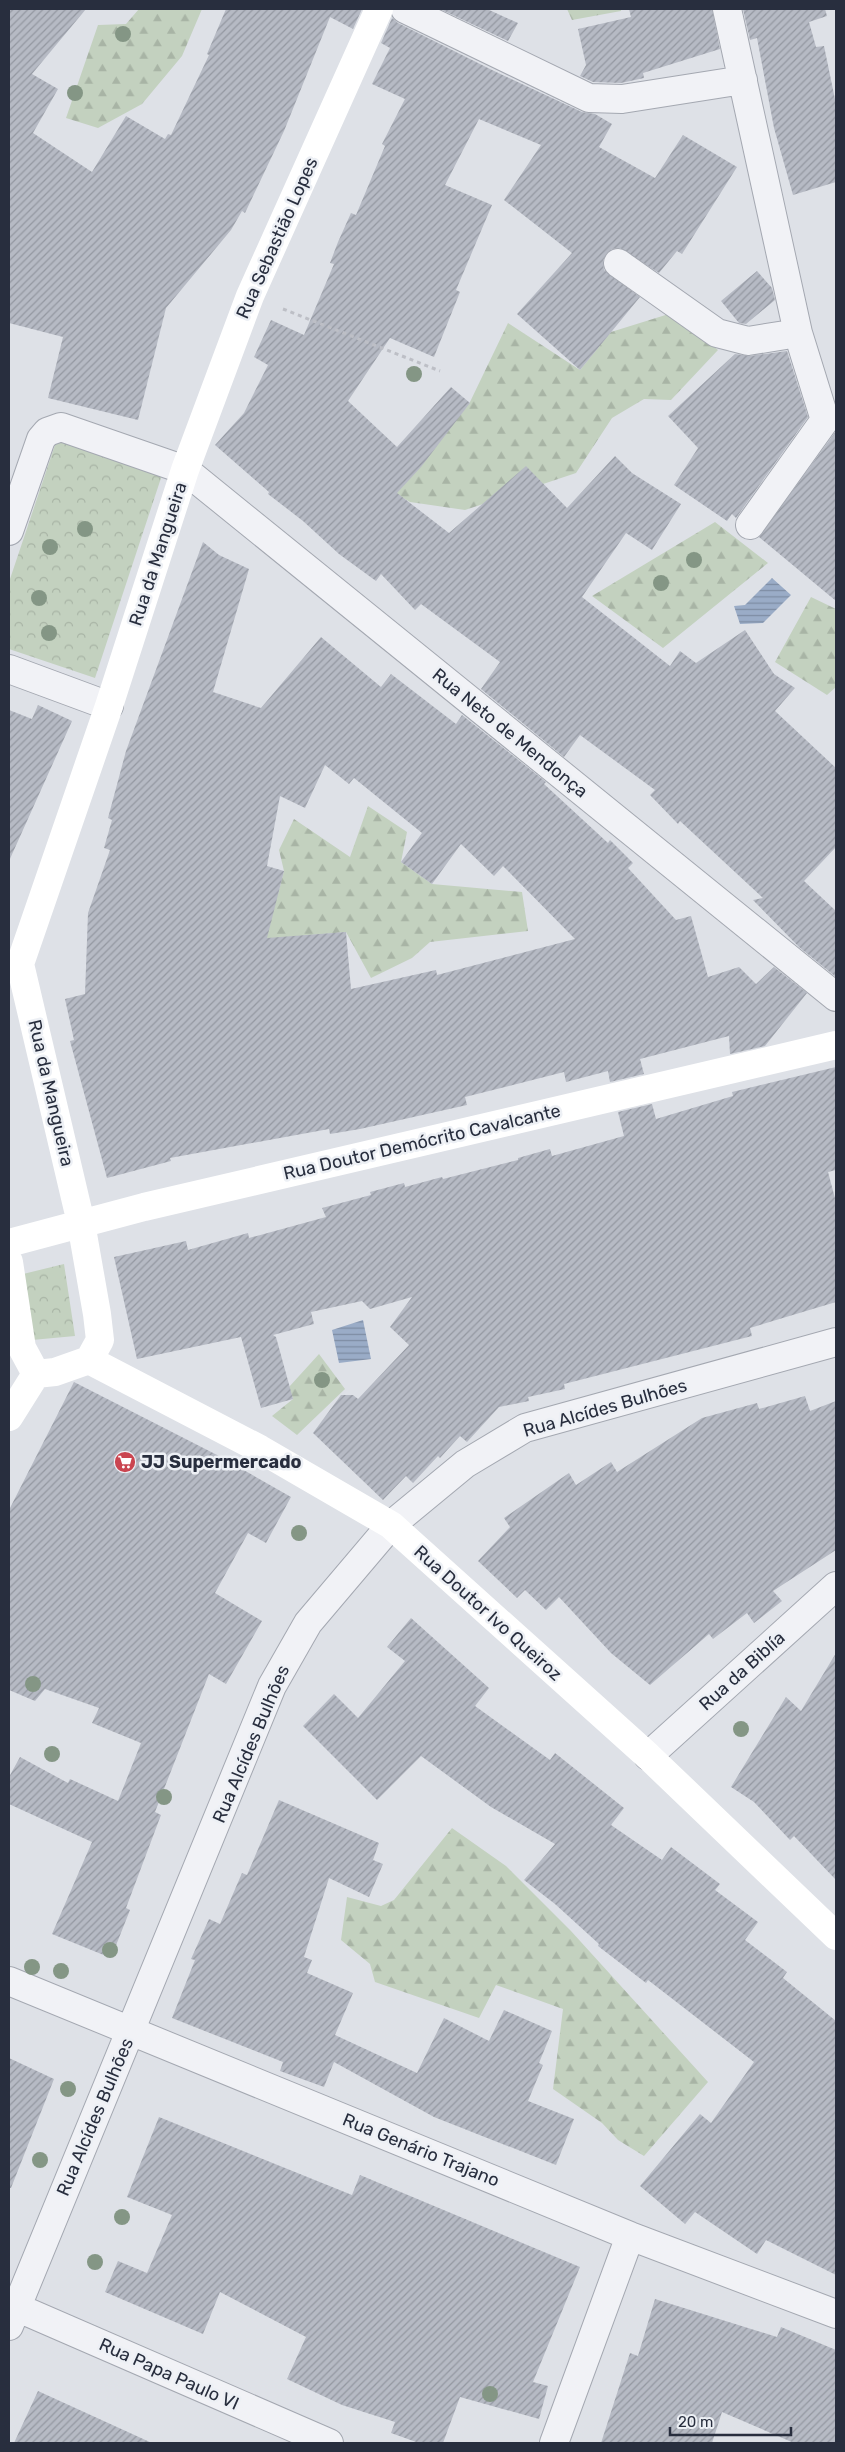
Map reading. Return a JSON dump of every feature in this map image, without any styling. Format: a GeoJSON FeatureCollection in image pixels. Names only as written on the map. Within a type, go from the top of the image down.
{"type":"FeatureCollection","features":[{"type":"Feature","properties":{"kind":"street","name":"Rua Sebastião Lopes"},"geometry":{"type":"LineString","coordinates":[[185,470],[250,296],[379,9]]}},
{"type":"Feature","properties":{"kind":"street"},"geometry":{"type":"LineString","coordinates":[[405,9],[589,98],[622,99],[743,80]]}},
{"type":"Feature","properties":{"kind":"street"},"geometry":{"type":"LineString","coordinates":[[727,9],[731,36],[743,80],[798,333],[825,420],[750,524]]}},
{"type":"Feature","properties":{"kind":"street"},"geometry":{"type":"LineString","coordinates":[[618,263],[716,333],[748,341],[798,333]]}},
{"type":"Feature","properties":{"kind":"street","name":"Rua da Mangueira"},"geometry":{"type":"LineString","coordinates":[[9,531],[41,440],[54,428],[61,427],[185,470],[109,706],[14,975],[81,1223],[94,1350]]}},
{"type":"Feature","properties":{"kind":"street","name":"Rua Neto de Mendonça"},"geometry":{"type":"LineString","coordinates":[[185,470],[836,995]]}},
{"type":"Feature","properties":{"kind":"street"},"geometry":{"type":"LineString","coordinates":[[9,669],[109,706]]}},
{"type":"Feature","properties":{"kind":"street","name":"Rua Doutor Demócrito Cavalcante"},"geometry":{"type":"LineString","coordinates":[[9,1243],[81,1223],[836,1046]]}},
{"type":"Feature","properties":{"kind":"street"},"geometry":{"type":"LineString","coordinates":[[9,1262],[22,1348],[36,1374]]}},
{"type":"Feature","properties":{"kind":"street","name":"Rua Alcídes Bulhões"},"geometry":{"type":"LineString","coordinates":[[11,2312],[131,2031],[272,1686],[308,1623],[391,1526],[465,1464],[525,1428],[836,1342]]}},
{"type":"Feature","properties":{"kind":"street"},"geometry":{"type":"LineString","coordinates":[[36,1374],[56,1372],[94,1350]]}},
{"type":"Feature","properties":{"kind":"street","name":"Rua Doutor Ivo Queiroz"},"geometry":{"type":"LineString","coordinates":[[94,1350],[391,1526],[648,1756],[836,1936]]}},
{"type":"Feature","properties":{"kind":"street"},"geometry":{"type":"LineString","coordinates":[[9,1417],[36,1374]]}},
{"type":"Feature","properties":{"kind":"street","name":"Rua da Biblía"},"geometry":{"type":"LineString","coordinates":[[648,1756],[836,1586]]}},
{"type":"Feature","properties":{"kind":"street","name":"Rua Genário Trajano"},"geometry":{"type":"LineString","coordinates":[[9,1981],[630,2236],[836,2314]]}},
{"type":"Feature","properties":{"kind":"street"},"geometry":{"type":"LineString","coordinates":[[554,2443],[630,2236]]}},
{"type":"Feature","properties":{"kind":"street","name":"Rua Papa Paulo VI"},"geometry":{"type":"LineString","coordinates":[[11,2312],[329,2443]]}},
{"type":"Feature","properties":{"kind":"path"},"geometry":{"type":"LineString","coordinates":[[250,296],[440,371]]}},
{"type":"Feature","properties":{"kind":"green space"},"geometry":{"type":"Polygon","coordinates":[[[139,9],[202,9],[182,56],[142,104],[98,128],[66,118],[98,25],[126,24],[139,9]]]}},
{"type":"Feature","properties":{"kind":"green space"},"geometry":{"type":"Polygon","coordinates":[[[567,9],[621,9],[621,11],[572,20],[567,9]]]}},
{"type":"Feature","properties":{"kind":"green space"},"geometry":{"type":"Polygon","coordinates":[[[672,313],[718,350],[671,400],[644,399],[612,418],[576,473],[465,510],[410,502],[396,494],[469,404],[508,323],[580,370],[611,332],[672,313]]]}},
{"type":"Feature","properties":{"kind":"green space"},"geometry":{"type":"Polygon","coordinates":[[[57,439],[162,475],[95,678],[9,649],[9,582],[57,439]]]}},
{"type":"Feature","properties":{"kind":"green space"},"geometry":{"type":"Polygon","coordinates":[[[715,522],[768,563],[663,648],[592,596],[715,522]]]}},
{"type":"Feature","properties":{"kind":"green space"},"geometry":{"type":"Polygon","coordinates":[[[811,597],[836,609],[836,687],[827,695],[775,662],[811,597]]]}},
{"type":"Feature","properties":{"kind":"green space"},"geometry":{"type":"Polygon","coordinates":[[[368,806],[407,832],[401,862],[432,884],[522,892],[528,931],[430,942],[412,958],[371,978],[346,932],[289,937],[278,953],[230,921],[278,894],[284,871],[279,850],[294,819],[350,857],[368,806]]]}},
{"type":"Feature","properties":{"kind":"green space"},"geometry":{"type":"Polygon","coordinates":[[[64,1264],[75,1336],[32,1340],[19,1275],[64,1264]]]}},
{"type":"Feature","properties":{"kind":"green space"},"geometry":{"type":"Polygon","coordinates":[[[319,1354],[345,1389],[297,1435],[272,1416],[293,1399],[289,1387],[319,1354]]]}},
{"type":"Feature","properties":{"kind":"green space"},"geometry":{"type":"Polygon","coordinates":[[[452,1828],[506,1866],[571,1931],[708,2082],[644,2156],[618,2140],[602,2123],[553,2089],[563,2009],[496,1985],[479,2018],[375,1982],[370,1964],[341,1940],[347,1897],[381,1906],[394,1900],[452,1828]]]}},
{"type":"Feature","properties":{"kind":"water"},"geometry":{"type":"Polygon","coordinates":[[[772,578],[791,595],[763,623],[740,624],[734,606],[745,605],[772,578]]]}},
{"type":"Feature","properties":{"kind":"water"},"geometry":{"type":"Polygon","coordinates":[[[363,1320],[371,1359],[339,1363],[332,1330],[363,1320]]]}},
{"type":"Feature","properties":{"kind":"building"},"geometry":{"type":"Polygon","coordinates":[[[9,9],[86,9],[32,74],[58,89],[33,133],[92,172],[126,116],[165,139],[168,134],[171,135],[209,55],[207,54],[226,9],[362,9],[353,29],[330,17],[284,131],[245,213],[242,211],[231,230],[166,308],[138,420],[48,398],[63,337],[9,323],[9,9]]]}},
{"type":"Feature","properties":{"kind":"building"},"geometry":{"type":"Polygon","coordinates":[[[440,9],[487,9],[518,23],[508,41],[440,9]]]}},
{"type":"Feature","properties":{"kind":"building"},"geometry":{"type":"Polygon","coordinates":[[[629,9],[712,9],[720,49],[643,73],[644,78],[621,83],[593,82],[580,76],[586,65],[578,29],[631,17],[629,9]]]}},
{"type":"Feature","properties":{"kind":"building"},"geometry":{"type":"Polygon","coordinates":[[[743,9],[825,9],[827,16],[809,22],[816,47],[824,46],[836,104],[836,182],[793,195],[774,128],[757,38],[750,40],[743,9]]]}},
{"type":"Feature","properties":{"kind":"building"},"geometry":{"type":"Polygon","coordinates":[[[392,18],[398,23],[492,70],[582,112],[595,114],[612,124],[599,147],[655,178],[683,135],[737,167],[682,254],[677,251],[659,273],[620,248],[612,249],[606,254],[603,261],[604,270],[640,297],[580,370],[517,314],[572,253],[504,200],[541,145],[479,119],[445,185],[492,205],[456,290],[460,292],[434,357],[390,338],[348,401],[397,447],[451,387],[470,403],[421,467],[397,493],[449,533],[526,466],[567,508],[615,456],[632,473],[681,504],[652,550],[626,533],[582,597],[670,666],[680,651],[696,663],[745,630],[774,674],[795,688],[775,711],[836,768],[836,847],[804,881],[836,911],[836,977],[799,947],[753,900],[763,898],[680,821],[678,824],[650,795],[655,790],[580,735],[564,757],[481,689],[500,662],[421,604],[415,610],[381,574],[376,581],[339,554],[303,521],[268,494],[269,492],[215,445],[244,413],[268,365],[254,357],[271,320],[304,335],[334,264],[330,263],[338,242],[351,213],[356,215],[385,146],[382,144],[405,99],[372,84],[390,48],[381,43],[392,18]]]}},
{"type":"Feature","properties":{"kind":"building"},"geometry":{"type":"Polygon","coordinates":[[[757,271],[772,288],[775,300],[746,324],[739,323],[721,301],[757,271]]]}},
{"type":"Feature","properties":{"kind":"building"},"geometry":{"type":"Polygon","coordinates":[[[787,351],[808,417],[736,518],[732,514],[727,521],[674,485],[698,448],[668,416],[735,354],[750,356],[787,351]]]}},
{"type":"Feature","properties":{"kind":"building"},"geometry":{"type":"Polygon","coordinates":[[[836,431],[836,601],[759,537],[836,431]]]}},
{"type":"Feature","properties":{"kind":"building"},"geometry":{"type":"Polygon","coordinates":[[[203,542],[219,555],[249,569],[213,692],[261,708],[321,637],[381,687],[391,674],[456,724],[462,715],[546,782],[544,784],[608,843],[610,840],[633,863],[628,868],[676,920],[691,916],[708,977],[739,967],[756,984],[774,967],[807,993],[765,1046],[730,1054],[729,1036],[640,1059],[644,1074],[610,1082],[608,1071],[566,1082],[564,1072],[465,1097],[467,1105],[360,1129],[330,1134],[329,1129],[170,1158],[171,1161],[107,1178],[70,1041],[74,1040],[65,999],[85,994],[88,913],[110,850],[104,848],[112,820],[108,818],[126,751],[203,542]],[[325,765],[305,808],[280,796],[267,866],[284,871],[267,938],[346,932],[351,989],[436,970],[437,975],[575,939],[503,866],[494,876],[461,844],[432,884],[401,862],[422,833],[354,778],[349,784],[325,765]]]}},
{"type":"Feature","properties":{"kind":"building"},"geometry":{"type":"Polygon","coordinates":[[[38,705],[72,721],[9,861],[9,710],[32,719],[38,705]]]}},
{"type":"Feature","properties":{"kind":"building"},"geometry":{"type":"Polygon","coordinates":[[[836,1067],[836,1170],[828,1172],[836,1202],[836,1302],[750,1328],[752,1336],[564,1384],[565,1389],[528,1397],[529,1401],[499,1407],[467,1442],[460,1436],[413,1483],[406,1476],[383,1500],[313,1433],[341,1395],[353,1395],[358,1399],[409,1345],[390,1327],[412,1297],[370,1309],[362,1301],[311,1312],[314,1324],[273,1335],[276,1337],[293,1399],[261,1408],[241,1337],[137,1359],[114,1257],[186,1241],[188,1250],[248,1233],[249,1238],[326,1217],[322,1208],[371,1195],[370,1192],[404,1183],[405,1187],[442,1177],[443,1179],[518,1160],[518,1158],[550,1149],[552,1156],[624,1136],[618,1112],[652,1104],[656,1119],[733,1096],[732,1092],[836,1067]]]}},
{"type":"Feature","properties":{"kind":"building"},"geometry":{"type":"Polygon","coordinates":[[[74,1382],[219,1456],[291,1497],[266,1543],[248,1533],[215,1593],[262,1621],[226,1684],[209,1674],[155,1812],[161,1815],[126,1908],[130,1910],[111,1958],[52,1934],[92,1842],[9,1804],[9,1777],[20,1757],[68,1783],[70,1779],[118,1801],[141,1743],[92,1723],[99,1708],[45,1689],[35,1701],[9,1690],[9,1510],[74,1382]]]}},
{"type":"Feature","properties":{"kind":"building"},"geometry":{"type":"Polygon","coordinates":[[[805,1396],[810,1411],[836,1401],[836,1550],[773,1591],[782,1601],[754,1623],[747,1613],[713,1639],[709,1634],[650,1685],[611,1653],[559,1597],[546,1610],[525,1590],[517,1598],[478,1561],[510,1527],[504,1518],[569,1473],[576,1485],[611,1462],[617,1472],[702,1418],[757,1403],[759,1409],[805,1396]]]}},
{"type":"Feature","properties":{"kind":"building"},"geometry":{"type":"Polygon","coordinates":[[[411,1618],[489,1688],[475,1706],[550,1760],[555,1753],[624,1808],[611,1825],[662,1860],[671,1847],[720,1884],[715,1890],[758,1922],[745,1940],[787,1972],[783,1978],[836,2021],[836,2275],[766,2240],[757,2254],[695,2212],[685,2224],[640,2186],[700,2114],[711,2123],[754,2062],[648,1980],[646,1983],[598,1946],[599,1944],[555,1904],[524,1880],[555,1844],[491,1807],[421,1756],[377,1800],[303,1726],[334,1694],[358,1718],[405,1661],[387,1647],[411,1618]]]}},
{"type":"Feature","properties":{"kind":"building"},"geometry":{"type":"Polygon","coordinates":[[[836,1653],[836,1880],[794,1836],[790,1840],[754,1802],[731,1787],[786,1697],[801,1711],[836,1653]]]}},
{"type":"Feature","properties":{"kind":"building"},"geometry":{"type":"Polygon","coordinates":[[[279,1800],[379,1843],[373,1860],[383,1864],[369,1897],[329,1878],[304,1957],[312,1960],[307,1973],[353,1993],[335,2035],[417,2073],[444,2018],[489,2041],[504,2010],[552,2031],[539,2063],[543,2065],[528,2101],[574,2119],[556,2165],[434,2117],[334,2062],[324,2087],[280,2071],[283,2062],[172,2018],[195,1960],[191,1959],[209,1919],[220,1924],[242,1873],[247,1875],[279,1800]]]}},
{"type":"Feature","properties":{"kind":"building"},"geometry":{"type":"Polygon","coordinates":[[[9,2058],[54,2079],[11,2188],[9,2188],[9,2058]]]}},
{"type":"Feature","properties":{"kind":"building"},"geometry":{"type":"Polygon","coordinates":[[[159,2117],[352,2195],[360,2175],[580,2267],[533,2382],[548,2386],[539,2419],[460,2397],[443,2443],[419,2443],[391,2433],[395,2422],[342,2405],[287,2379],[306,2337],[220,2292],[203,2334],[105,2292],[118,2261],[147,2273],[172,2215],[127,2197],[159,2117]]]}},
{"type":"Feature","properties":{"kind":"building"},"geometry":{"type":"Polygon","coordinates":[[[655,2299],[777,2337],[781,2327],[836,2350],[836,2443],[794,2443],[722,2412],[712,2443],[601,2443],[630,2353],[638,2356],[655,2299]]]}},
{"type":"Feature","properties":{"kind":"building"},"geometry":{"type":"Polygon","coordinates":[[[38,2391],[152,2443],[14,2443],[38,2391]]]}},
{"type":"Feature","properties":{"kind":"place","name":"JJ Supermercado"},"geometry":{"type":"Point","coordinates":[125,1462]}}]}
